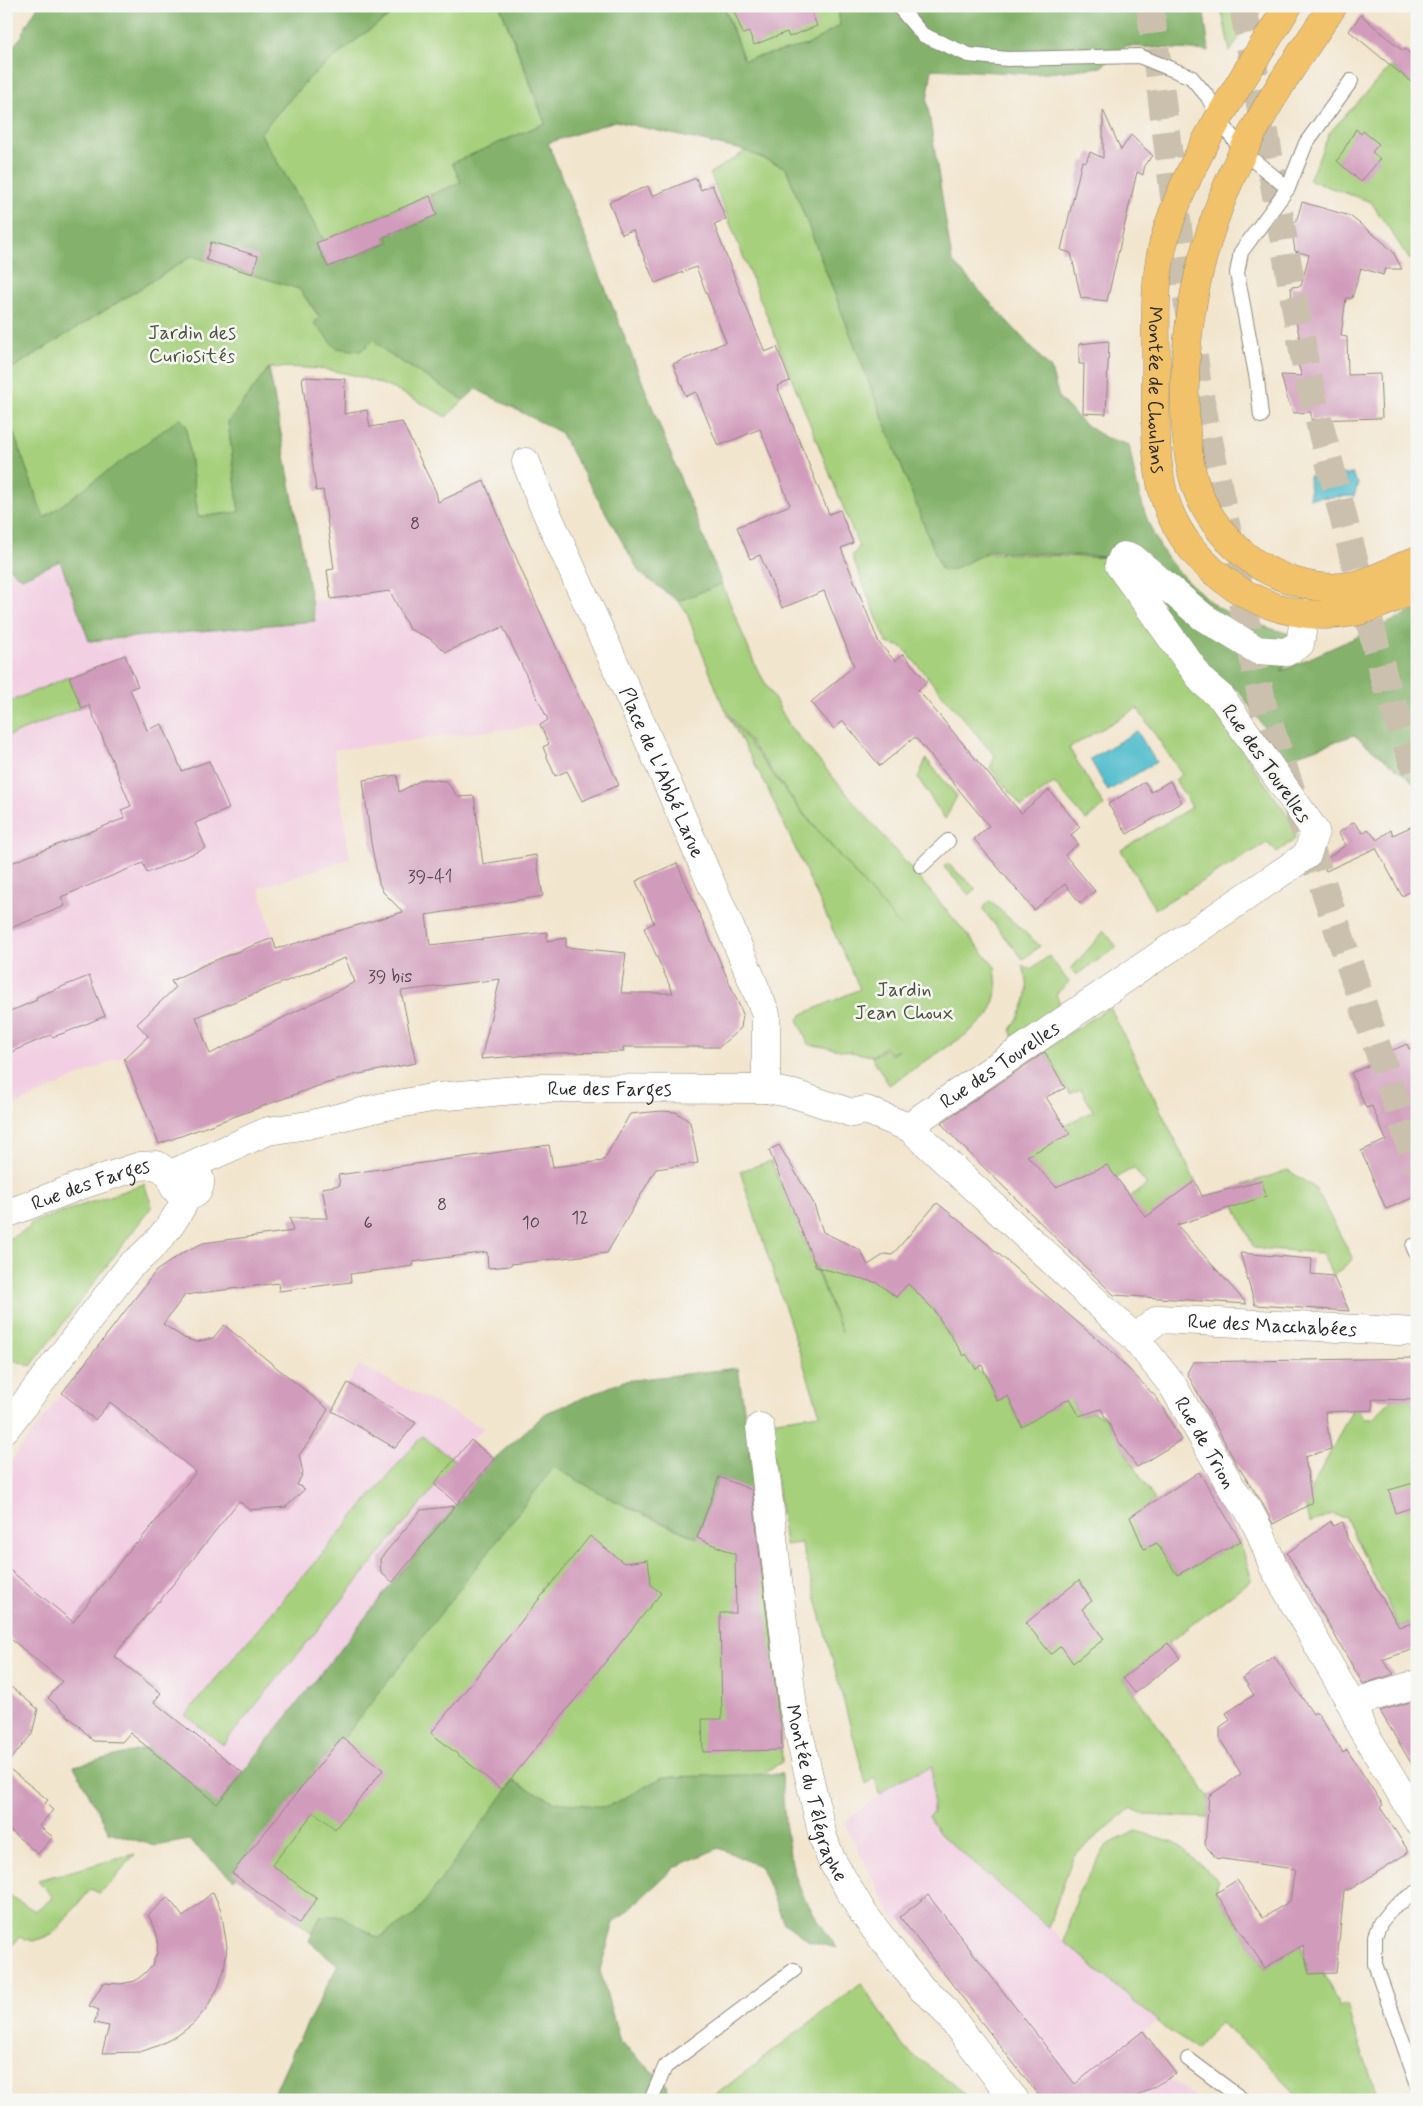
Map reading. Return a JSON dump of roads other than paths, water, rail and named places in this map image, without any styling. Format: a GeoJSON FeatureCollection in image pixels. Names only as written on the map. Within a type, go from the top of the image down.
{"type":"FeatureCollection","features":[{"type":"Feature","properties":{"kind":"main road","name":"Montée de Choulans"},"geometry":{"type":"LineString","coordinates":[[1288,6],[1219,119],[1189,176],[1166,234],[1162,250],[1156,308],[1157,446],[1164,498],[1184,538],[1211,570],[1228,584],[1279,608],[1318,615],[1353,612],[1389,601],[1417,588]]}},
{"type":"Feature","properties":{"kind":"main road","name":"Montée de Choulans"},"geometry":{"type":"LineString","coordinates":[[1333,6],[1262,116],[1243,152],[1208,234],[1193,298],[1188,336],[1185,386],[1186,434],[1190,471],[1200,499],[1219,531],[1245,556],[1278,575],[1298,582],[1330,587],[1354,586],[1417,560]]}},
{"type":"Feature","properties":{"kind":"street","name":"Place de L'Abbé Larue"},"geometry":{"type":"LineString","coordinates":[[526,462],[539,496],[727,920],[766,1014],[766,1090]]}},
{"type":"Feature","properties":{"kind":"street","name":"Rue des Tourelles"},"geometry":{"type":"LineString","coordinates":[[910,1128],[922,1117],[1307,855],[1314,831],[1222,698],[1203,682],[1119,565],[1123,556],[1133,558],[1203,616],[1257,650],[1286,652],[1300,644],[1305,613]]}},
{"type":"Feature","properties":{"kind":"street","name":"Rue des Farges"},"geometry":{"type":"LineString","coordinates":[[6,1214],[79,1186],[140,1166],[157,1165],[184,1182],[268,1131],[308,1125],[382,1107],[437,1097],[539,1088],[766,1090],[794,1094],[852,1113],[866,1110],[910,1128]]}},
{"type":"Feature","properties":{"kind":"street","name":"Rue de Trion"},"geometry":{"type":"LineString","coordinates":[[910,1128],[1135,1338],[1173,1386],[1232,1488],[1248,1509],[1260,1532],[1273,1566],[1353,1707],[1361,1727],[1417,1820]]}},
{"type":"Feature","properties":{"kind":"street"},"geometry":{"type":"LineString","coordinates":[[6,1428],[130,1266],[134,1251],[184,1182]]}},
{"type":"Feature","properties":{"kind":"street","name":"Rue des Macchabées"},"geometry":{"type":"LineString","coordinates":[[1135,1338],[1159,1320],[1417,1332]]}},
{"type":"Feature","properties":{"kind":"street","name":"Montée du Télégraphe"},"geometry":{"type":"LineString","coordinates":[[760,1426],[793,1707],[823,1837],[831,1860],[864,1913],[900,1962],[922,1989],[939,2003],[1015,2100]]}},
{"type":"Feature","properties":{"kind":"street"},"geometry":{"type":"LineString","coordinates":[[1353,1707],[1372,1698],[1417,1684]]}},
{"type":"Feature","properties":{"kind":"lane"},"geometry":{"type":"LineString","coordinates":[[898,6],[923,35],[970,55],[1008,59],[1139,56],[1191,77],[1208,97],[1219,119],[1243,152],[1288,188]]}},
{"type":"Feature","properties":{"kind":"lane"},"geometry":{"type":"LineString","coordinates":[[1261,416],[1257,380],[1237,273],[1241,252],[1288,188],[1306,143],[1351,80]]}},
{"type":"Feature","properties":{"kind":"lane"},"geometry":{"type":"LineString","coordinates":[[921,866],[948,841]]}},
{"type":"Feature","properties":{"kind":"lane"},"geometry":{"type":"LineString","coordinates":[[1417,1892],[1393,1907],[1380,1923],[1375,1936],[1375,1964],[1417,2082]]}},
{"type":"Feature","properties":{"kind":"lane"},"geometry":{"type":"LineString","coordinates":[[651,2100],[665,2067],[794,1970]]}},
{"type":"Feature","properties":{"kind":"lane"},"geometry":{"type":"LineString","coordinates":[[1188,2059],[1243,2100]]}},
{"type":"Feature","properties":{"kind":"water"},"geometry":{"type":"Polygon","coordinates":[[[1353,474],[1358,483],[1354,496],[1310,498],[1309,476],[1353,474]]]}},
{"type":"Feature","properties":{"kind":"water"},"geometry":{"type":"Polygon","coordinates":[[[1137,731],[1156,762],[1108,791],[1090,759],[1137,731]]]}},
{"type":"Feature","properties":{"kind":"tunnel"},"geometry":{"type":"LineString","coordinates":[[1150,6],[1189,315]]}},
{"type":"Feature","properties":{"kind":"tunnel"},"geometry":{"type":"LineString","coordinates":[[1243,6],[1307,374],[1385,682],[1417,775]]}},
{"type":"Feature","properties":{"kind":"tunnel"},"geometry":{"type":"LineString","coordinates":[[1194,355],[1197,381],[1263,706],[1417,1166]]}},
{"type":"Feature","properties":{"kind":"park label","name":"Jardin des Curiosités"},"geometry":{"type":"Point","coordinates":[192,344]}},
{"type":"Feature","properties":{"kind":"park label","name":"Jardin Jean Choux"},"geometry":{"type":"Point","coordinates":[904,1000]}}]}
